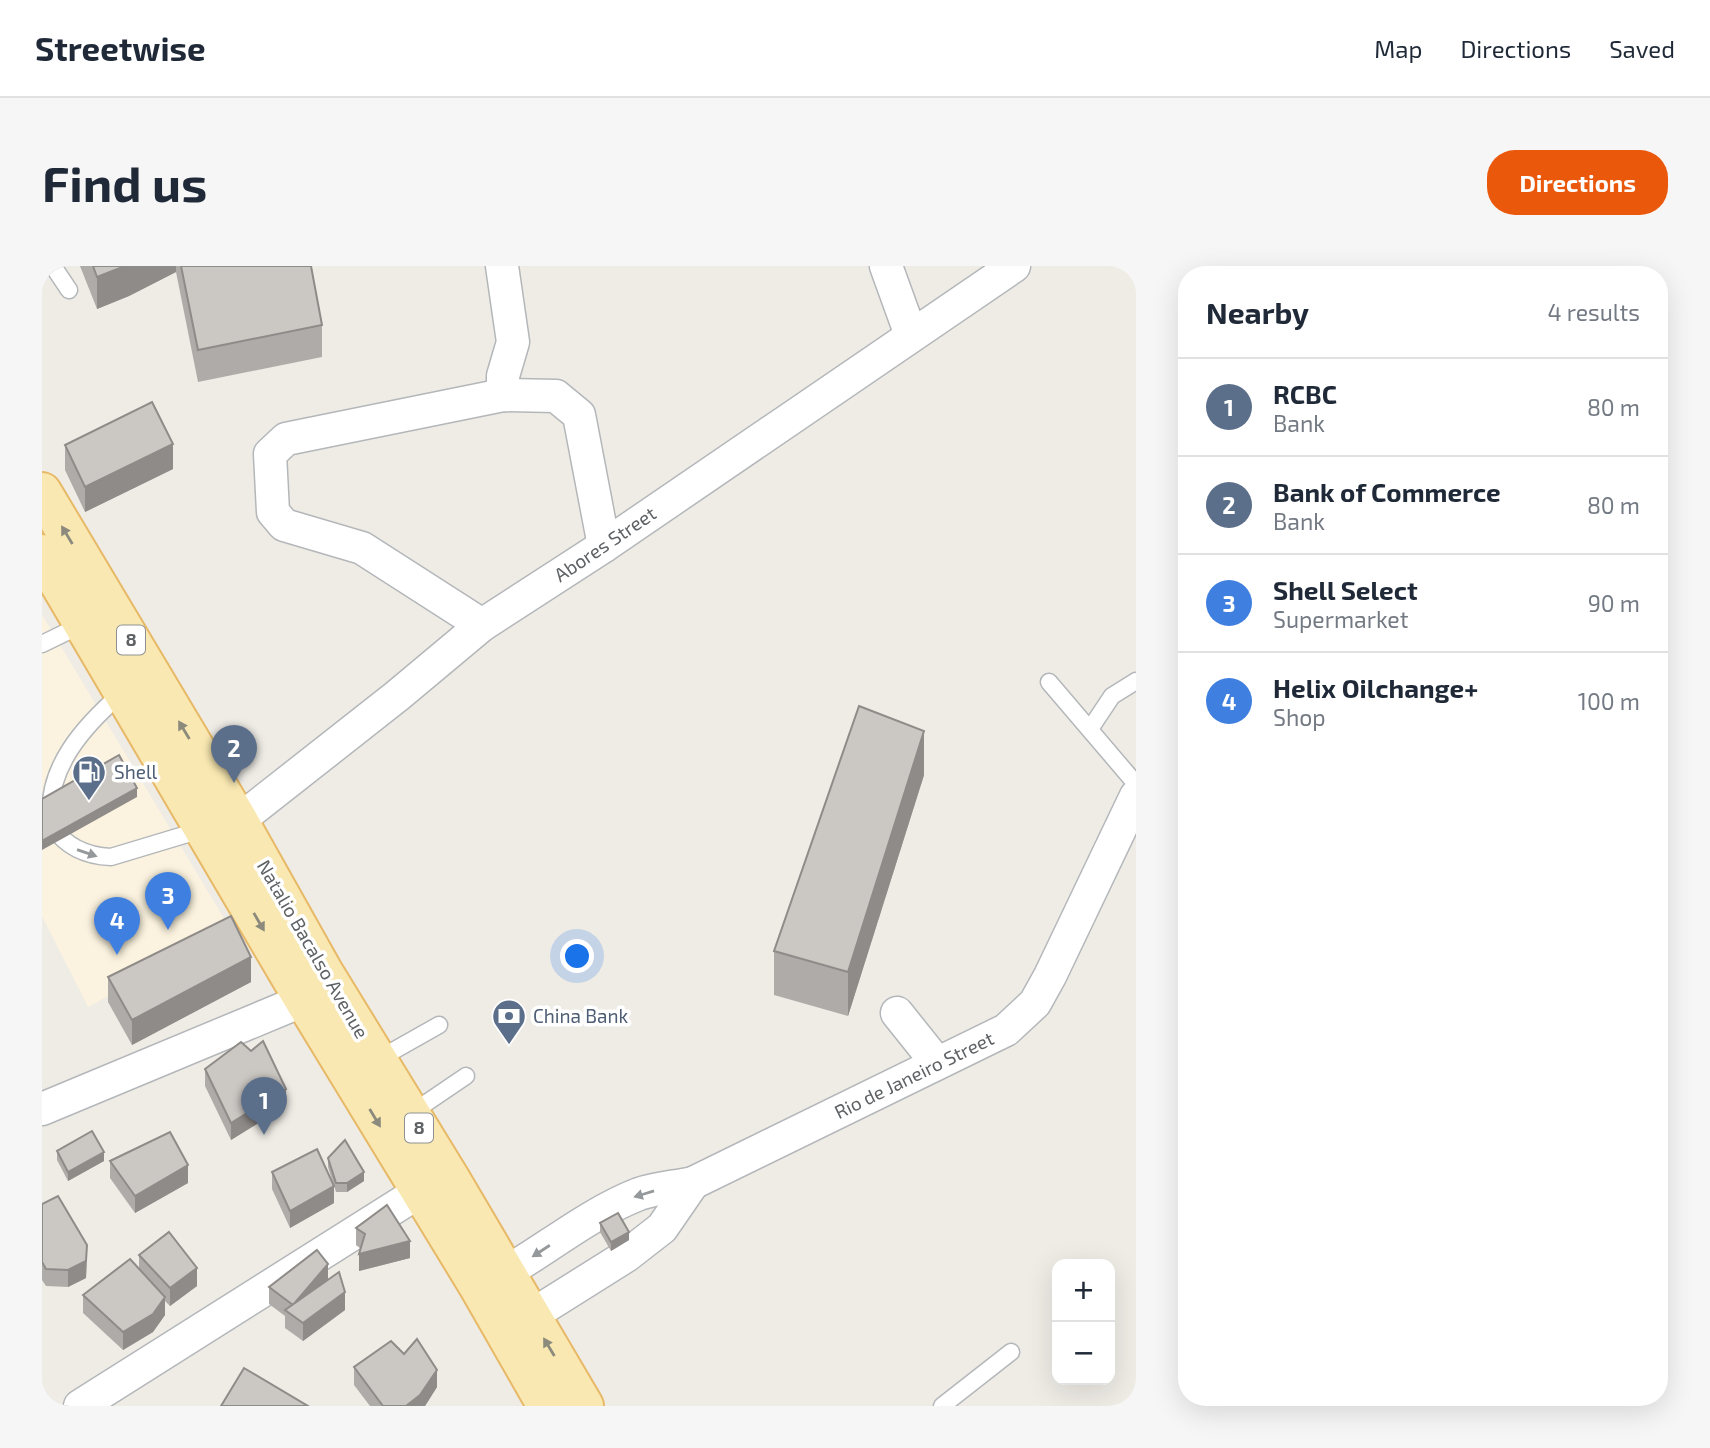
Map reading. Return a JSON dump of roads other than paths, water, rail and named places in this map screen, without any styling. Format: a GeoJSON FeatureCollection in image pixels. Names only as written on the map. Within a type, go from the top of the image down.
{"type":"FeatureCollection","features":[{"type":"Feature","properties":{"kind":"main road","name":"Natalio Bacalso Avenue"},"geometry":{"type":"LineString","coordinates":[[42,492],[304,1000],[419,1192],[492,1280]]}},
{"type":"Feature","properties":{"kind":"main road","name":"Natalio Bacalso Avenue"},"geometry":{"type":"LineString","coordinates":[[42,554],[123,692],[218,830],[324,973],[410,1114],[492,1280],[518,1324],[584,1406]]}},
{"type":"Feature","properties":{"kind":"main road","name":"Natalio Bacalso Avenue"},"geometry":{"type":"LineString","coordinates":[[518,1324],[547,1406]]}},
{"type":"Feature","properties":{"kind":"street"},"geometry":{"type":"LineString","coordinates":[[502,266],[513,342],[503,376],[503,395]]}},
{"type":"Feature","properties":{"kind":"street"},"geometry":{"type":"LineString","coordinates":[[886,266],[911,335]]}},
{"type":"Feature","properties":{"kind":"street","name":"Abores Street"},"geometry":{"type":"LineString","coordinates":[[218,830],[397,696],[482,625],[604,546],[1014,266]]}},
{"type":"Feature","properties":{"kind":"street"},"geometry":{"type":"LineString","coordinates":[[482,625],[362,548],[284,525],[273,513],[270,454],[286,439],[503,395],[556,396],[579,415],[604,546]]}},
{"type":"Feature","properties":{"kind":"street","name":"Rio de Janeiro Street"},"geometry":{"type":"LineString","coordinates":[[492,1280],[598,1213],[642,1193],[693,1184],[1006,1030],[1035,1003],[1050,976],[1136,796]]}},
{"type":"Feature","properties":{"kind":"street"},"geometry":{"type":"LineString","coordinates":[[42,1109],[304,1000]]}},
{"type":"Feature","properties":{"kind":"street"},"geometry":{"type":"LineString","coordinates":[[897,1013],[937,1063]]}},
{"type":"Feature","properties":{"kind":"street","name":"Rio de Janeiro Street"},"geometry":{"type":"LineString","coordinates":[[518,1324],[626,1256],[662,1228],[693,1184]]}},
{"type":"Feature","properties":{"kind":"street"},"geometry":{"type":"LineString","coordinates":[[80,1406],[419,1192]]}},
{"type":"Feature","properties":{"kind":"lane"},"geometry":{"type":"LineString","coordinates":[[53,266],[69,290]]}},
{"type":"Feature","properties":{"kind":"lane"},"geometry":{"type":"LineString","coordinates":[[42,644],[83,624]]}},
{"type":"Feature","properties":{"kind":"lane"},"geometry":{"type":"LineString","coordinates":[[1090,729],[1112,696],[1136,681]]}},
{"type":"Feature","properties":{"kind":"lane"},"geometry":{"type":"LineString","coordinates":[[1049,682],[1136,784]]}},
{"type":"Feature","properties":{"kind":"lane"},"geometry":{"type":"LineString","coordinates":[[123,692],[60,746],[51,759],[44,774],[42,790],[48,821],[68,845],[89,854],[111,857],[218,830]]}},
{"type":"Feature","properties":{"kind":"lane"},"geometry":{"type":"LineString","coordinates":[[377,1060],[439,1025]]}},
{"type":"Feature","properties":{"kind":"lane"},"geometry":{"type":"LineString","coordinates":[[410,1114],[466,1076]]}},
{"type":"Feature","properties":{"kind":"lane"},"geometry":{"type":"LineString","coordinates":[[942,1406],[1011,1352]]}},
{"type":"Feature","properties":{"kind":"place","name":"Bank of Commerce"},"geometry":{"type":"Point","coordinates":[234,783]}},
{"type":"Feature","properties":{"kind":"place","name":"Shell"},"geometry":{"type":"Point","coordinates":[89,802]}},
{"type":"Feature","properties":{"kind":"place","name":"Shell Select"},"geometry":{"type":"Point","coordinates":[168,930]}},
{"type":"Feature","properties":{"kind":"place","name":"Helix Oilchange+"},"geometry":{"type":"Point","coordinates":[117,955]}},
{"type":"Feature","properties":{"kind":"place","name":"China Bank"},"geometry":{"type":"Point","coordinates":[509,1046]}},
{"type":"Feature","properties":{"kind":"place","name":"RCBC"},"geometry":{"type":"Point","coordinates":[264,1135]}}]}
